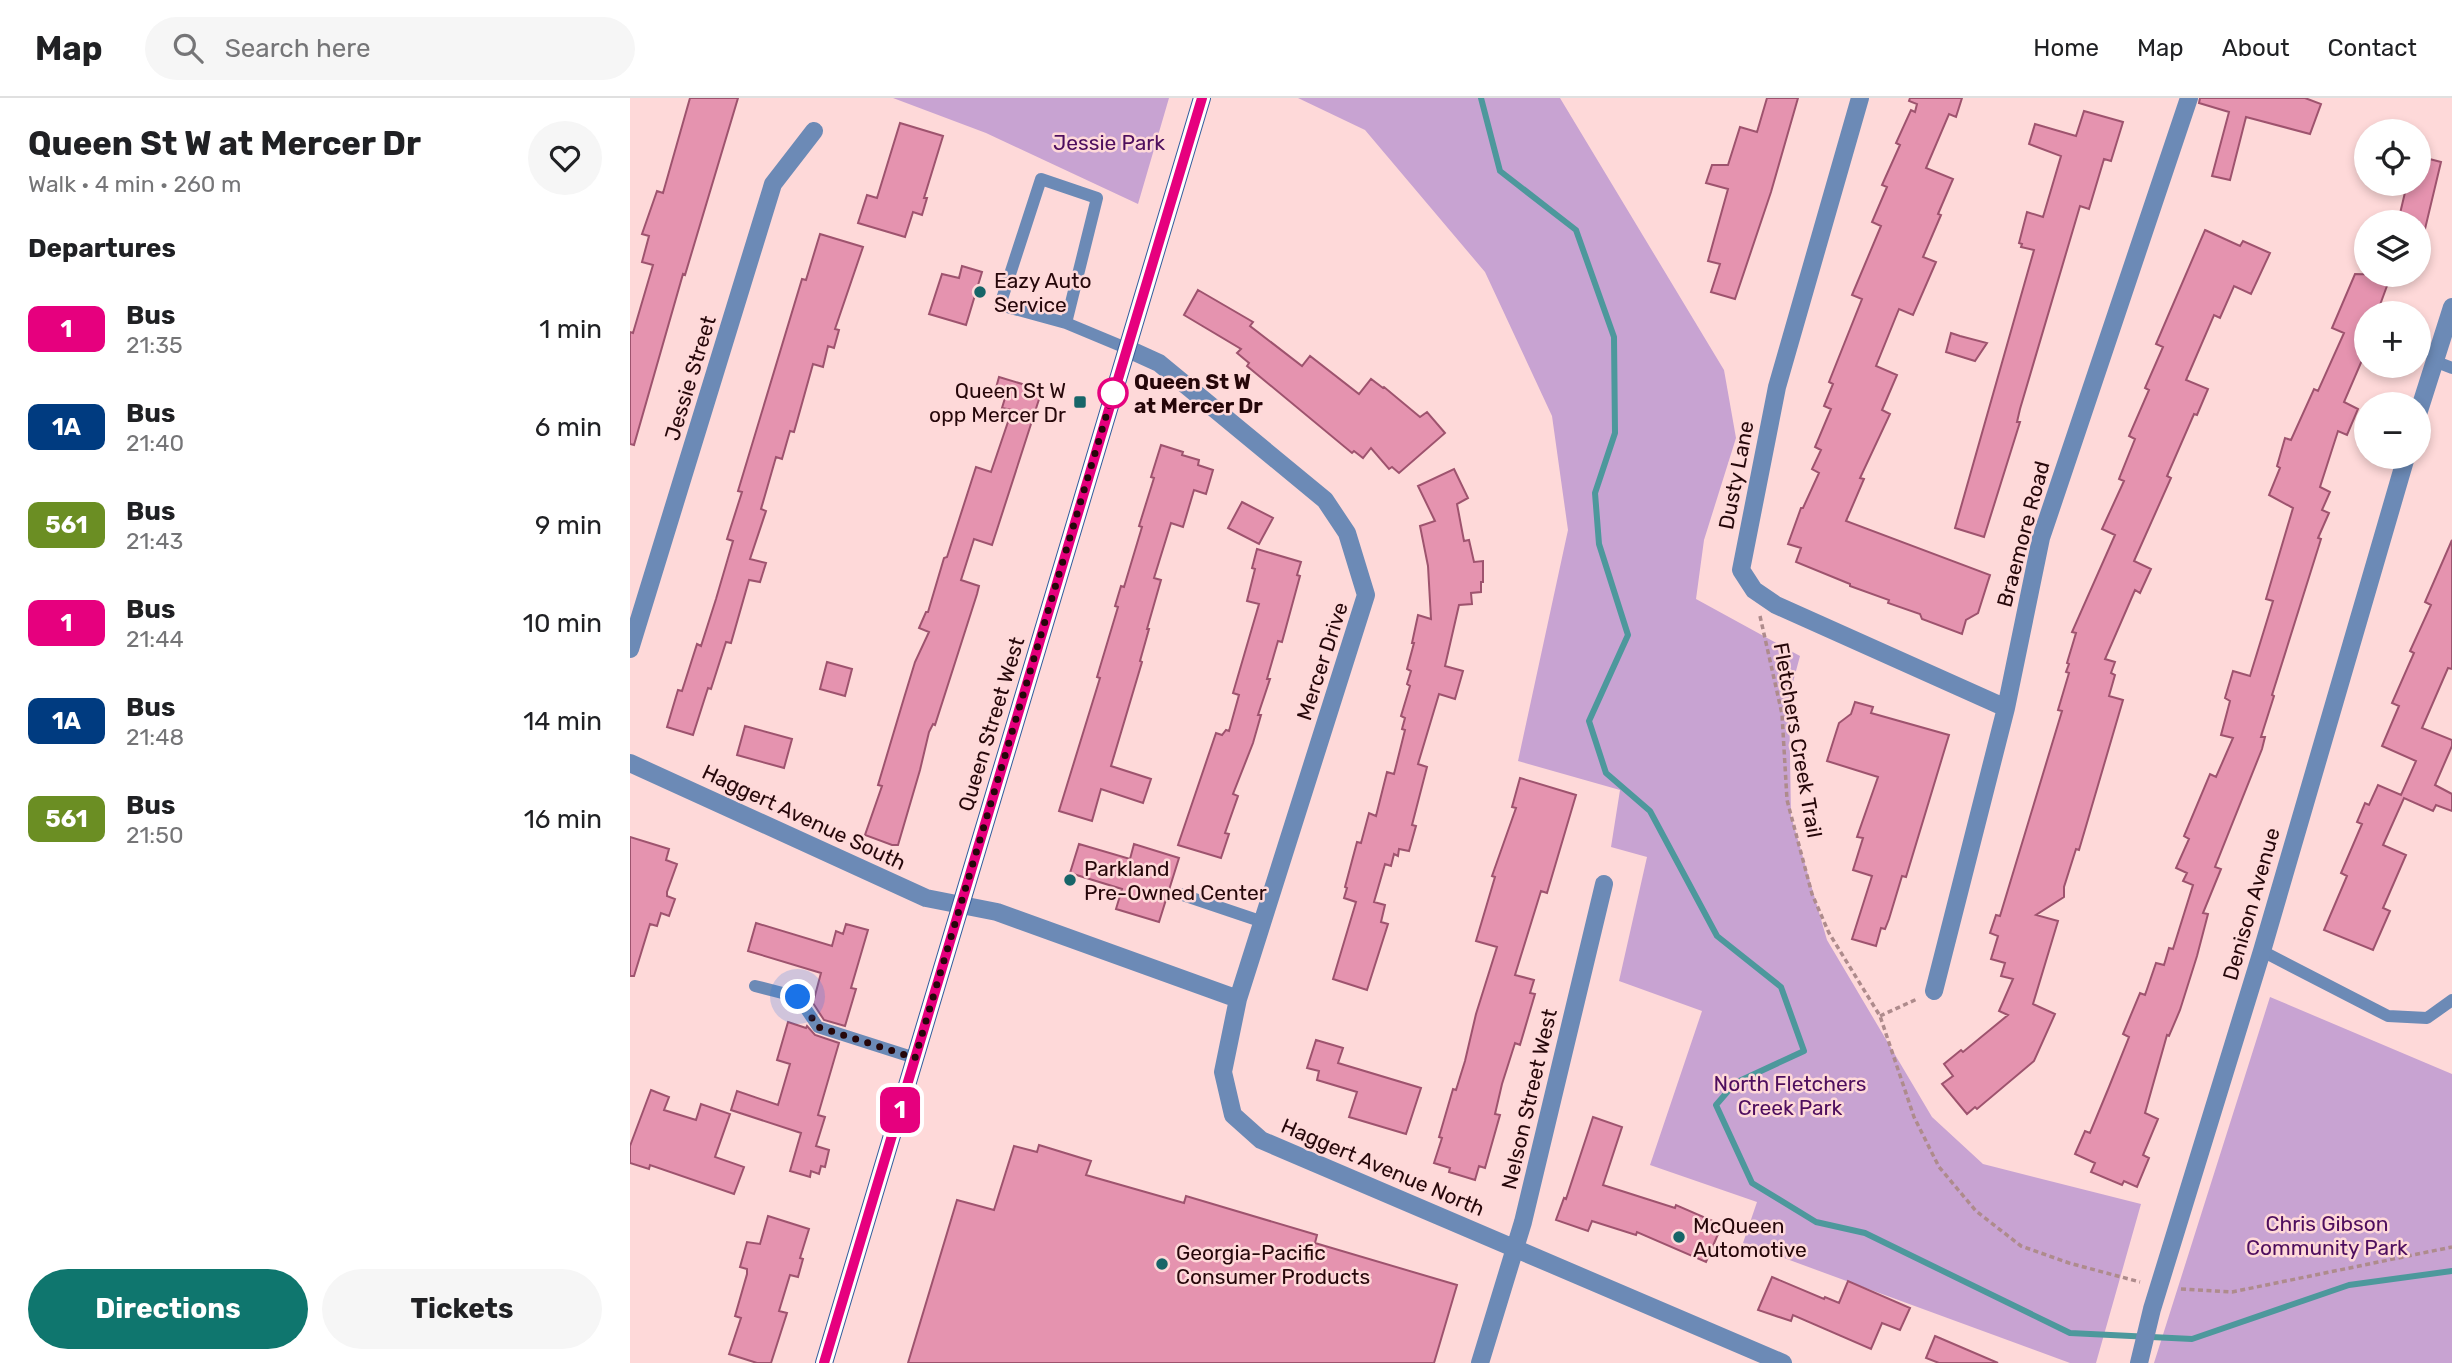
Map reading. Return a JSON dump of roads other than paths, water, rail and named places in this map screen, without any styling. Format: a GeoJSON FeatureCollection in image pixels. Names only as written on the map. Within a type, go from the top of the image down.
{"type":"FeatureCollection","features":[{"type":"Feature","properties":{"kind":"main road","name":"Queen Street West"},"geometry":{"type":"LineString","coordinates":[[824,1363],[1202,98]]}},
{"type":"Feature","properties":{"kind":"street","name":"Dusty Lane"},"geometry":{"type":"LineString","coordinates":[[1860,98],[1777,387],[1741,570],[1754,590],[1776,604],[2006,708]]}},
{"type":"Feature","properties":{"kind":"street","name":"Braemore Road"},"geometry":{"type":"LineString","coordinates":[[1934,991],[2006,708],[2041,538],[2189,98]]}},
{"type":"Feature","properties":{"kind":"street","name":"Jessie Street"},"geometry":{"type":"LineString","coordinates":[[630,649],[773,184],[814,131]]}},
{"type":"Feature","properties":{"kind":"street"},"geometry":{"type":"LineString","coordinates":[[2425,392],[2452,307]]}},
{"type":"Feature","properties":{"kind":"street","name":"Mercer Drive"},"geometry":{"type":"LineString","coordinates":[[1126,348],[1159,363],[1325,500],[1347,533],[1366,595],[1238,999]]}},
{"type":"Feature","properties":{"kind":"street","name":"Denison Avenue"},"geometry":{"type":"LineString","coordinates":[[2139,1363],[2152,1309],[2262,951],[2403,469]]}},
{"type":"Feature","properties":{"kind":"street","name":"Haggert Avenue South"},"geometry":{"type":"LineString","coordinates":[[630,763],[926,898],[961,905]]}},
{"type":"Feature","properties":{"kind":"street","name":"Nelson Street West"},"geometry":{"type":"LineString","coordinates":[[1480,1363],[1525,1215],[1604,884]]}},
{"type":"Feature","properties":{"kind":"street"},"geometry":{"type":"LineString","coordinates":[[961,905],[997,912],[1238,999]]}},
{"type":"Feature","properties":{"kind":"street","name":"Haggert Avenue North"},"geometry":{"type":"LineString","coordinates":[[1238,999],[1223,1072],[1233,1115],[1261,1140],[1783,1363]]}},
{"type":"Feature","properties":{"kind":"lane"},"geometry":{"type":"LineString","coordinates":[[1066,324],[1097,198],[1041,179],[1000,304],[1066,324],[1126,348]]}},
{"type":"Feature","properties":{"kind":"lane"},"geometry":{"type":"LineString","coordinates":[[2434,360],[2452,368]]}},
{"type":"Feature","properties":{"kind":"lane"},"geometry":{"type":"LineString","coordinates":[[1177,893],[1262,922]]}},
{"type":"Feature","properties":{"kind":"lane"},"geometry":{"type":"LineString","coordinates":[[2262,951],[2388,1016],[2427,1018],[2452,1000]]}},
{"type":"Feature","properties":{"kind":"lane"},"geometry":{"type":"LineString","coordinates":[[755,986],[798,997],[818,1027],[915,1058]]}},
{"type":"Feature","properties":{"kind":"waterway"},"geometry":{"type":"LineString","coordinates":[[1481,98],[1500,171],[1576,230],[1614,337],[1615,433],[1595,493],[1599,544],[1628,635],[1589,721],[1606,773],[1650,811],[1717,936],[1781,987],[1804,1051],[1735,1083],[1716,1105],[1752,1183],[1816,1222],[1865,1233],[2070,1333],[2192,1339],[2349,1285],[2452,1271]]}},
{"type":"Feature","properties":{"kind":"place","name":"Eazy Auto Service"},"geometry":{"type":"Point","coordinates":[980,292]}},
{"type":"Feature","properties":{"kind":"place","name":"Queen St W at Mercer Dr"},"geometry":{"type":"Point","coordinates":[1113,393]}},
{"type":"Feature","properties":{"kind":"place","name":"Queen St W opp Mercer Dr"},"geometry":{"type":"Point","coordinates":[1080,402]}},
{"type":"Feature","properties":{"kind":"place","name":"Parkland Pre-Owned Center"},"geometry":{"type":"Point","coordinates":[1070,880]}},
{"type":"Feature","properties":{"kind":"place","name":"McQueen Automotive"},"geometry":{"type":"Point","coordinates":[1679,1237]}},
{"type":"Feature","properties":{"kind":"place","name":"Georgia-Pacific Consumer Products"},"geometry":{"type":"Point","coordinates":[1162,1264]}},
{"type":"Feature","properties":{"kind":"park label","name":"Jessie Park"},"geometry":{"type":"Point","coordinates":[1109,142]}},
{"type":"Feature","properties":{"kind":"park label","name":"North Fletchers Creek Park"},"geometry":{"type":"Point","coordinates":[1790,1095]}},
{"type":"Feature","properties":{"kind":"park label","name":"Chris Gibson Community Park"},"geometry":{"type":"Point","coordinates":[2327,1235]}}]}
